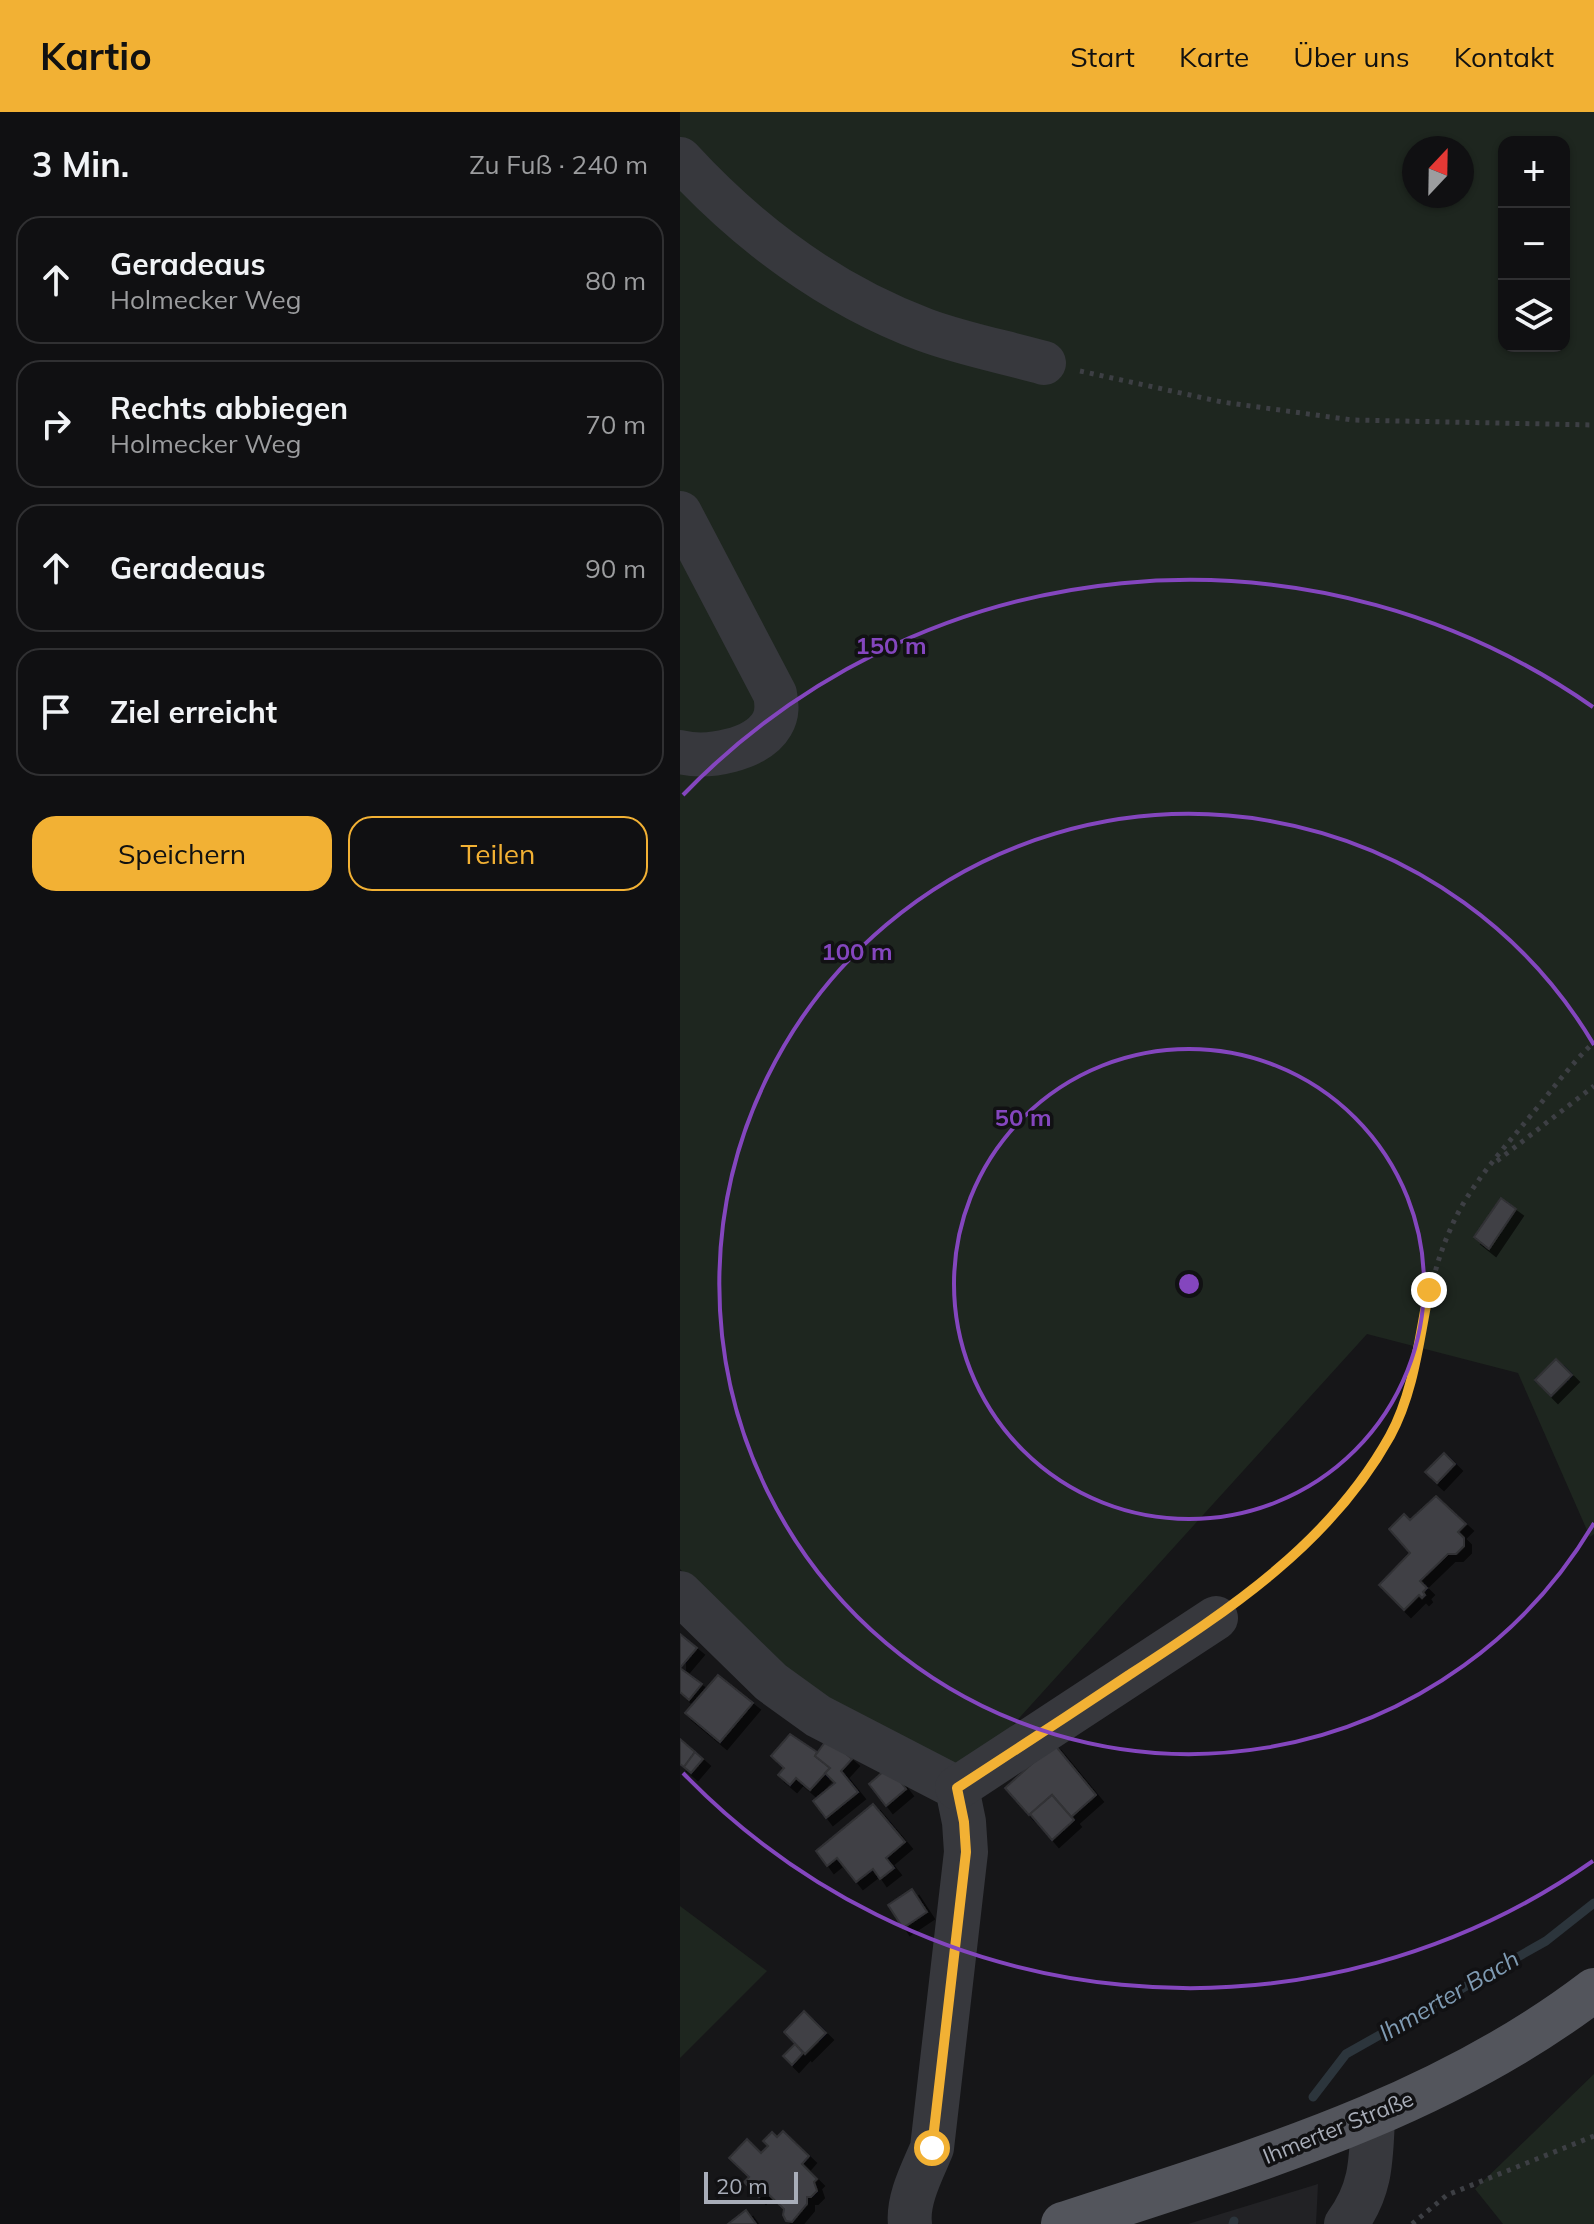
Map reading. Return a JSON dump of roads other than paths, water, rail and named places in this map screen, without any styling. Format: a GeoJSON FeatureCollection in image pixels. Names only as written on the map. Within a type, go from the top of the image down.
{"type":"FeatureCollection","features":[{"type":"Feature","properties":{"kind":"main road","name":"Ihmerter Straße"},"geometry":{"type":"LineString","coordinates":[[1063,2224],[1302,2146],[1373,2117],[1439,2085],[1554,2020],[1594,1990]]}},
{"type":"Feature","properties":{"kind":"street"},"geometry":{"type":"LineString","coordinates":[[680,159],[712,193],[797,263],[861,302],[927,330],[1044,363]]}},
{"type":"Feature","properties":{"kind":"street"},"geometry":{"type":"LineString","coordinates":[[680,513],[775,694],[777,706],[771,726],[746,744],[706,755],[680,752]]}},
{"type":"Feature","properties":{"kind":"street"},"geometry":{"type":"LineString","coordinates":[[680,1593],[771,1682],[818,1716],[957,1788]]}},
{"type":"Feature","properties":{"kind":"street"},"geometry":{"type":"LineString","coordinates":[[957,1788],[1216,1618]]}},
{"type":"Feature","properties":{"kind":"street"},"geometry":{"type":"LineString","coordinates":[[910,2224],[918,2184],[932,2148],[966,1852],[957,1788]]}},
{"type":"Feature","properties":{"kind":"street"},"geometry":{"type":"LineString","coordinates":[[1346,2224],[1363,2196],[1370,2174],[1373,2117]]}},
{"type":"Feature","properties":{"kind":"waterway","name":"Ihmerter Bach"},"geometry":{"type":"LineString","coordinates":[[1313,2097],[1346,2054],[1546,1941],[1594,1903]]}}]}
